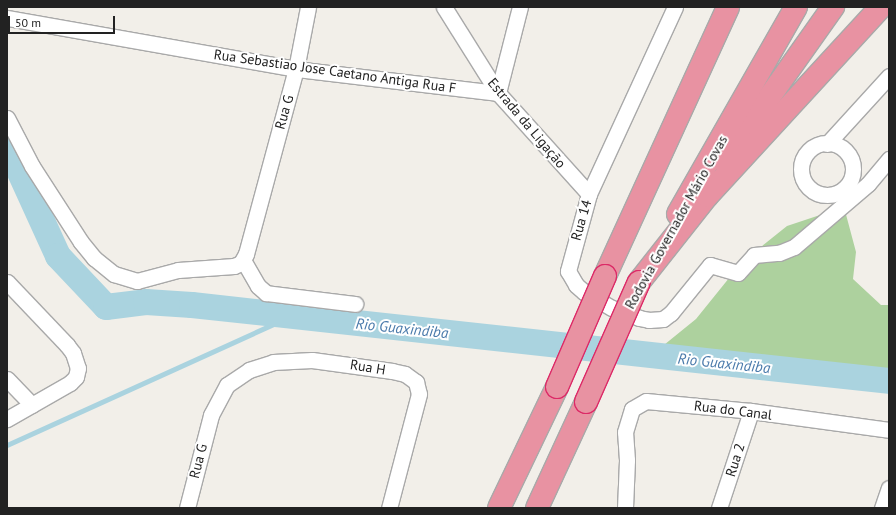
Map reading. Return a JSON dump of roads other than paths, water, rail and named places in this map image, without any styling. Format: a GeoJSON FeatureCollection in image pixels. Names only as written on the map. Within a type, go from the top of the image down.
{"type":"FeatureCollection","features":[{"type":"Feature","properties":{"kind":"highway"},"geometry":{"type":"LineString","coordinates":[[499,508],[557,387],[605,276],[728,7]]}},
{"type":"Feature","properties":{"kind":"highway","name":"Rodovia Governador Mário Covas"},"geometry":{"type":"LineString","coordinates":[[538,508],[639,282],[796,7]]}},
{"type":"Feature","properties":{"kind":"highway"},"geometry":{"type":"LineString","coordinates":[[639,282],[833,7]]}},
{"type":"Feature","properties":{"kind":"highway"},"geometry":{"type":"LineString","coordinates":[[639,282],[707,196],[881,7]]}},
{"type":"Feature","properties":{"kind":"street","name":"Rua G"},"geometry":{"type":"LineString","coordinates":[[243,260],[296,69],[308,7]]}},
{"type":"Feature","properties":{"kind":"street","name":"Estrada da Ligação"},"geometry":{"type":"LineString","coordinates":[[444,7],[498,94],[589,194]]}},
{"type":"Feature","properties":{"kind":"street"},"geometry":{"type":"LineString","coordinates":[[498,94],[520,7]]}},
{"type":"Feature","properties":{"kind":"street","name":"Rua 14"},"geometry":{"type":"LineString","coordinates":[[675,7],[589,194],[568,271],[576,285],[584,292],[639,318],[658,320],[671,313],[707,267],[714,265],[738,273],[754,255],[779,253],[794,247],[868,184],[889,159]]}},
{"type":"Feature","properties":{"kind":"street","name":"Rua Sebastiao Jose Caetano Antiga Rua F"},"geometry":{"type":"LineString","coordinates":[[7,18],[296,69],[498,94]]}},
{"type":"Feature","properties":{"kind":"street"},"geometry":{"type":"LineString","coordinates":[[828,144],[889,76]]}},
{"type":"Feature","properties":{"kind":"street"},"geometry":{"type":"LineString","coordinates":[[7,118],[32,166],[81,242],[99,262],[114,274],[137,281],[178,270],[234,266],[243,260],[258,286],[266,293],[355,304]]}},
{"type":"Feature","properties":{"kind":"street"},"geometry":{"type":"LineString","coordinates":[[7,282],[67,345],[77,362],[77,372],[74,380],[7,419]]}},
{"type":"Feature","properties":{"kind":"street","name":"Rua H"},"geometry":{"type":"LineString","coordinates":[[211,415],[227,385],[249,370],[273,362],[312,360],[405,374],[416,382],[419,394],[389,508]]}},
{"type":"Feature","properties":{"kind":"street"},"geometry":{"type":"LineString","coordinates":[[7,379],[32,404]]}},
{"type":"Feature","properties":{"kind":"street","name":"Rua do Canal"},"geometry":{"type":"LineString","coordinates":[[625,508],[627,460],[625,432],[632,409],[640,403],[655,400],[751,411],[889,430]]}},
{"type":"Feature","properties":{"kind":"street","name":"Rua 2"},"geometry":{"type":"LineString","coordinates":[[719,508],[751,411]]}},
{"type":"Feature","properties":{"kind":"street","name":"Rua G"},"geometry":{"type":"LineString","coordinates":[[187,508],[211,415]]}},
{"type":"Feature","properties":{"kind":"street"},"geometry":{"type":"LineString","coordinates":[[882,508],[889,488]]}},
{"type":"Feature","properties":{"kind":"waterway","name":"Rio Guaxindiba"},"geometry":{"type":"LineString","coordinates":[[7,144],[58,256],[106,307],[146,302],[192,305],[889,381]]}},
{"type":"Feature","properties":{"kind":"waterway"},"geometry":{"type":"LineString","coordinates":[[7,445],[292,316]]}}]}
